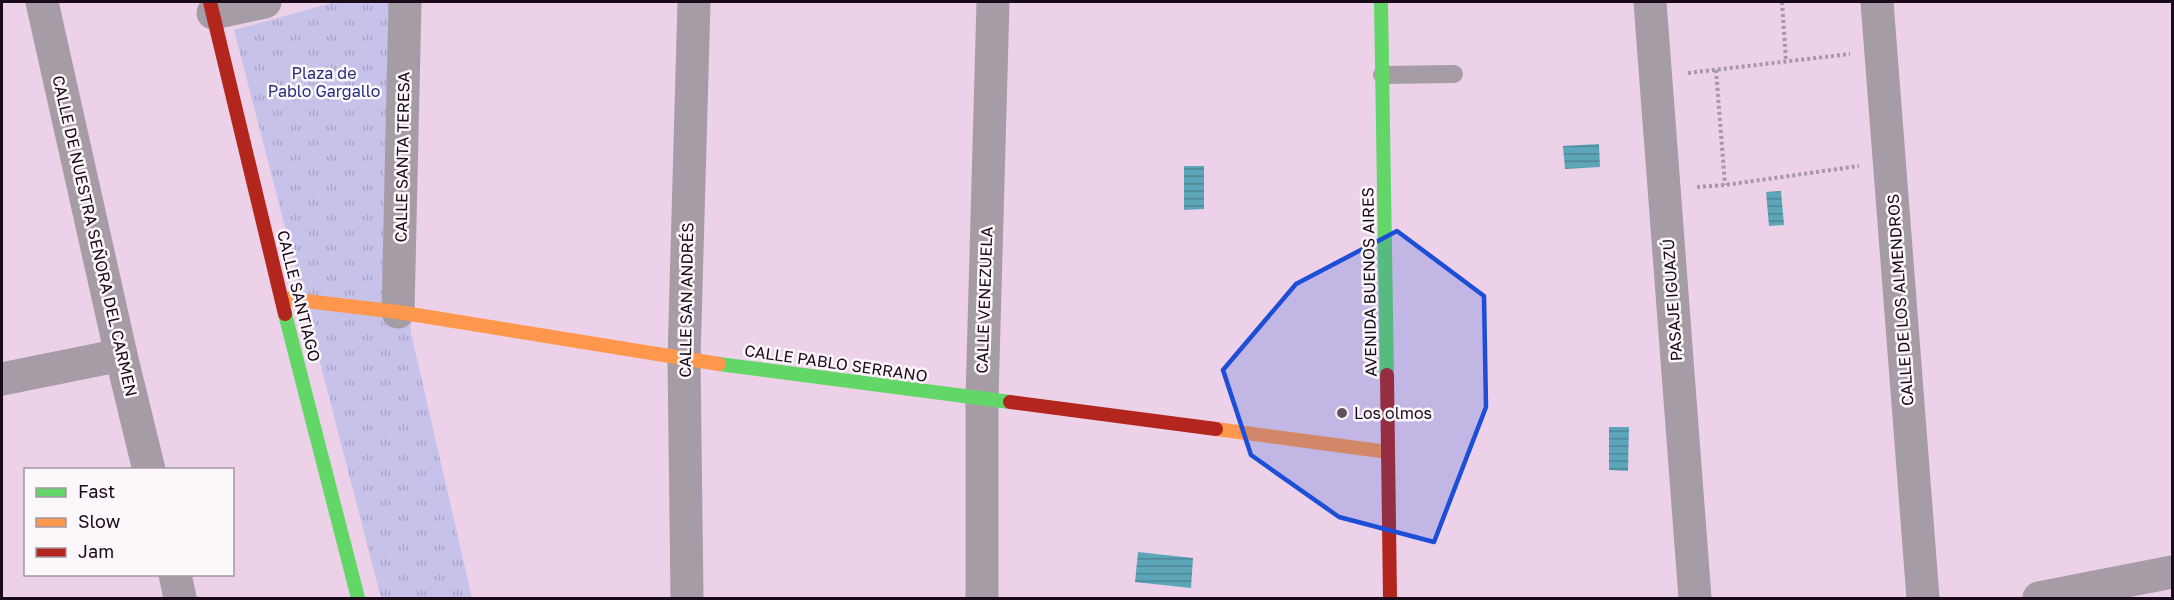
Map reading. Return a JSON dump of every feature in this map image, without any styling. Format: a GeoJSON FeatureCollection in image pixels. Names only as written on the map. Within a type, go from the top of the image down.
{"type":"FeatureCollection","features":[{"type":"Feature","properties":{"kind":"street","name":"CALLE DE NUESTRA SEÑORA DEL CARMEN"},"geometry":{"type":"LineString","coordinates":[[42,2],[149,468]]}},
{"type":"Feature","properties":{"kind":"street"},"geometry":{"type":"LineString","coordinates":[[211,7],[265,2]]}},
{"type":"Feature","properties":{"kind":"street","name":"CALLE SANTA TERESA"},"geometry":{"type":"LineString","coordinates":[[398,312],[405,2]]}},
{"type":"Feature","properties":{"kind":"street","name":"CALLE SAN ANDRÉS"},"geometry":{"type":"LineString","coordinates":[[687,598],[684,359],[694,2]]}},
{"type":"Feature","properties":{"kind":"street","name":"CALLE VENEZUELA"},"geometry":{"type":"LineString","coordinates":[[982,598],[982,399],[993,2]]}},
{"type":"Feature","properties":{"kind":"street","name":"AVENIDA BUENOS AIRES"},"geometry":{"type":"LineString","coordinates":[[1381,2],[1390,598]]}},
{"type":"Feature","properties":{"kind":"street","name":"PASAJE IGUAZÚ"},"geometry":{"type":"LineString","coordinates":[[1650,2],[1695,598]]}},
{"type":"Feature","properties":{"kind":"street","name":"CALLE DE LOS ALMENDROS"},"geometry":{"type":"LineString","coordinates":[[1877,2],[1923,598]]}},
{"type":"Feature","properties":{"kind":"street","name":"CALLE SANTIAGO"},"geometry":{"type":"LineString","coordinates":[[211,7],[358,598]]}},
{"type":"Feature","properties":{"kind":"street","name":"CALLE PABLO SERRANO"},"geometry":{"type":"LineString","coordinates":[[282,297],[398,312],[684,359],[1388,452]]}},
{"type":"Feature","properties":{"kind":"street"},"geometry":{"type":"LineString","coordinates":[[2,379],[121,355]]}},
{"type":"Feature","properties":{"kind":"street"},"geometry":{"type":"LineString","coordinates":[[2039,598],[2172,572]]}},
{"type":"Feature","properties":{"kind":"street"},"geometry":{"type":"LineString","coordinates":[[175,576],[180,598]]}},
{"type":"Feature","properties":{"kind":"lane"},"geometry":{"type":"LineString","coordinates":[[1382,75],[1454,74]]}},
{"type":"Feature","properties":{"kind":"path"},"geometry":{"type":"LineString","coordinates":[[1782,2],[1786,61]]}},
{"type":"Feature","properties":{"kind":"path"},"geometry":{"type":"LineString","coordinates":[[1655,77],[1881,50]]}},
{"type":"Feature","properties":{"kind":"path"},"geometry":{"type":"LineString","coordinates":[[1716,70],[1725,185]]}},
{"type":"Feature","properties":{"kind":"path"},"geometry":{"type":"LineString","coordinates":[[1663,190],[1725,185],[1890,161]]}},
{"type":"Feature","properties":{"kind":"highlighted area"},"geometry":{"type":"Polygon","coordinates":[[[1397,231],[1484,296],[1486,407],[1434,542],[1339,517],[1251,455],[1223,370],[1296,284],[1397,231]]]}},
{"type":"Feature","properties":{"kind":"green space","name":"Plaza de Pablo Gargallo"},"geometry":{"type":"Polygon","coordinates":[[[335,2],[393,2],[411,333],[472,598],[381,598],[234,30],[335,2]]]}},
{"type":"Feature","properties":{"kind":"water"},"geometry":{"type":"Polygon","coordinates":[[[1599,144],[1600,167],[1565,169],[1563,146],[1599,144]]]}},
{"type":"Feature","properties":{"kind":"water"},"geometry":{"type":"Polygon","coordinates":[[[1184,166],[1204,166],[1204,209],[1184,210],[1184,166]]]}},
{"type":"Feature","properties":{"kind":"water"},"geometry":{"type":"Polygon","coordinates":[[[1781,191],[1784,225],[1769,226],[1766,192],[1781,191]]]}},
{"type":"Feature","properties":{"kind":"water"},"geometry":{"type":"Polygon","coordinates":[[[1609,427],[1629,427],[1628,471],[1609,470],[1609,427]]]}},
{"type":"Feature","properties":{"kind":"water"},"geometry":{"type":"Polygon","coordinates":[[[1138,552],[1193,558],[1191,588],[1135,582],[1138,552]]]}},
{"type":"Feature","properties":{"kind":"traffic: fast"},"geometry":{"type":"LineString","coordinates":[[1381,2],[1387,375]]}},
{"type":"Feature","properties":{"kind":"traffic: fast"},"geometry":{"type":"LineString","coordinates":[[285,314],[358,598]]}},
{"type":"Feature","properties":{"kind":"traffic: fast"},"geometry":{"type":"LineString","coordinates":[[719,364],[1010,402]]}},
{"type":"Feature","properties":{"kind":"traffic: slow"},"geometry":{"type":"LineString","coordinates":[[281,298],[398,312],[719,364]]}},
{"type":"Feature","properties":{"kind":"traffic: slow"},"geometry":{"type":"LineString","coordinates":[[1216,429],[1388,452]]}},
{"type":"Feature","properties":{"kind":"traffic: jam"},"geometry":{"type":"LineString","coordinates":[[210,2],[285,314]]}},
{"type":"Feature","properties":{"kind":"traffic: jam"},"geometry":{"type":"LineString","coordinates":[[1387,375],[1390,598]]}},
{"type":"Feature","properties":{"kind":"traffic: jam"},"geometry":{"type":"LineString","coordinates":[[1010,402],[1216,429]]}},
{"type":"Feature","properties":{"kind":"place","name":"Los olmos"},"geometry":{"type":"Point","coordinates":[1342,413]}}]}
